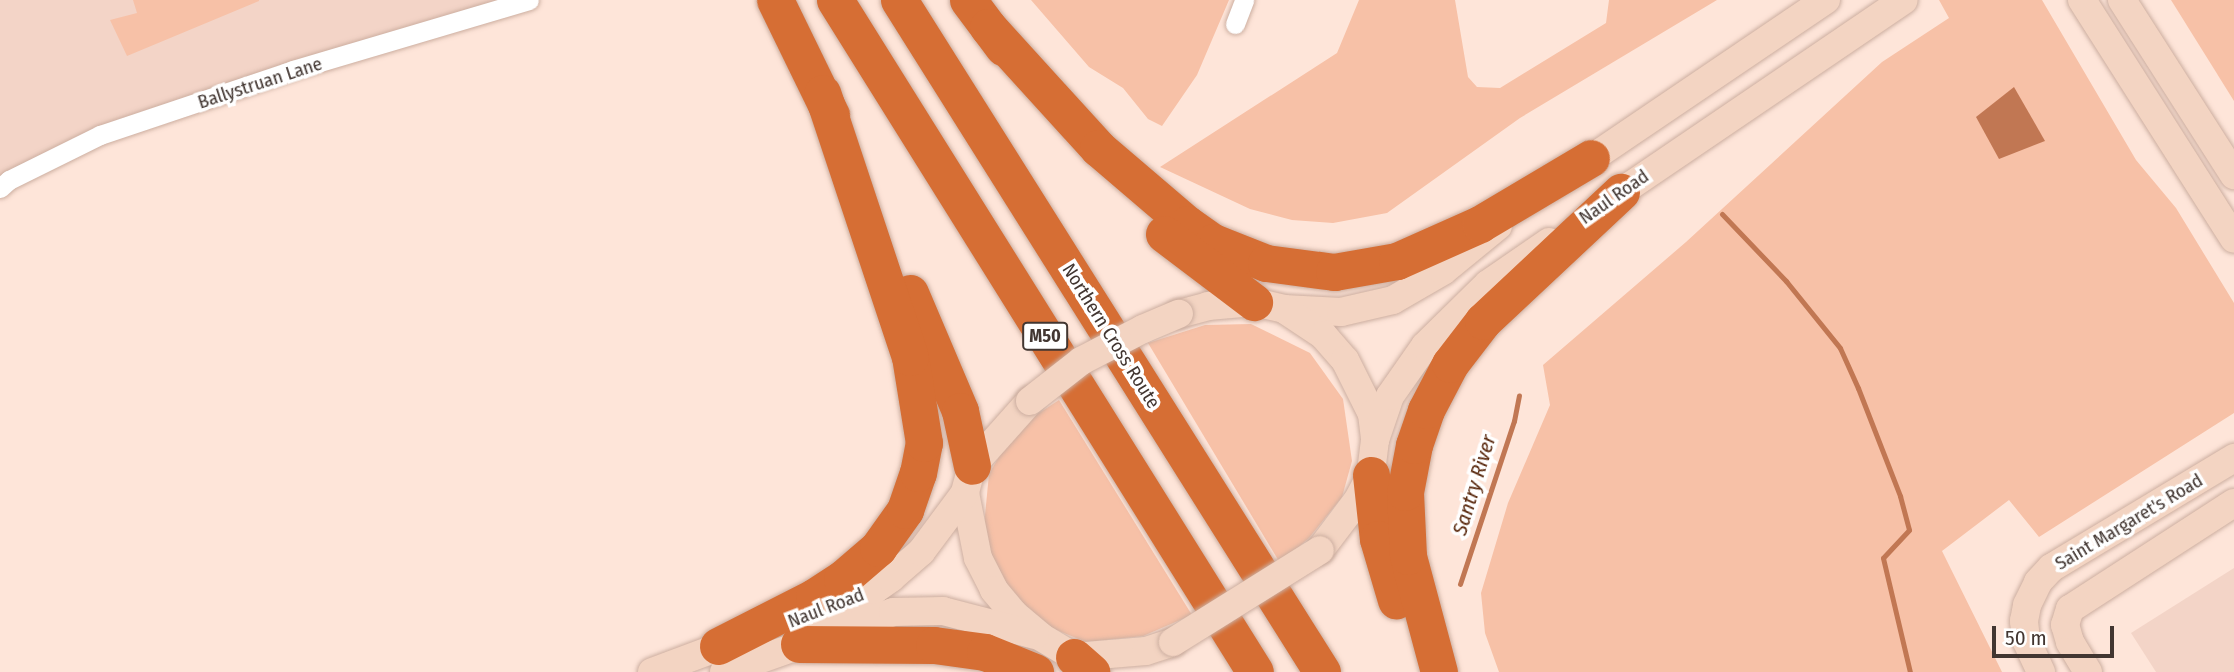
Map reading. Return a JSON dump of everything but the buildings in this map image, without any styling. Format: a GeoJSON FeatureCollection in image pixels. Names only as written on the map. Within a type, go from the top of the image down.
{"type":"FeatureCollection","features":[{"type":"Feature","properties":{"kind":"highway"},"geometry":{"type":"LineString","coordinates":[[775,0],[822,93],[949,380],[960,411],[969,479]]}},
{"type":"Feature","properties":{"kind":"highway","name":"M50"},"geometry":{"type":"LineString","coordinates":[[835,0],[1255,672]]}},
{"type":"Feature","properties":{"kind":"highway","name":"Northern Cross Route"},"geometry":{"type":"LineString","coordinates":[[899,0],[1322,672]]}},
{"type":"Feature","properties":{"kind":"highway"},"geometry":{"type":"LineString","coordinates":[[978,13],[1098,148],[1187,224],[1213,242],[1266,262],[1334,272],[1397,261],[1480,224],[1591,158]]}},
{"type":"Feature","properties":{"kind":"highway"},"geometry":{"type":"LineString","coordinates":[[978,13],[1056,119],[1145,219],[1269,305]]}},
{"type":"Feature","properties":{"kind":"highway"},"geometry":{"type":"LineString","coordinates":[[721,659],[842,579],[878,548],[905,510],[918,473],[923,443],[910,357],[822,93]]}},
{"type":"Feature","properties":{"kind":"highway"},"geometry":{"type":"LineString","coordinates":[[1438,672],[1408,556],[1405,492],[1415,445],[1426,411],[1450,364],[1483,321],[1621,192]]}},
{"type":"Feature","properties":{"kind":"highway"},"geometry":{"type":"LineString","coordinates":[[1373,457],[1378,539],[1398,609],[1424,672]]}},
{"type":"Feature","properties":{"kind":"highway"},"geometry":{"type":"LineString","coordinates":[[799,643],[934,645],[985,652],[1035,672]]}},
{"type":"Feature","properties":{"kind":"main road"},"geometry":{"type":"LineString","coordinates":[[1269,305],[1341,312],[1393,300],[1443,271],[1508,217],[1591,158],[1826,0]]}},
{"type":"Feature","properties":{"kind":"main road","name":"Naul Road"},"geometry":{"type":"LineString","coordinates":[[1083,664],[1146,651],[1173,642],[1320,550],[1357,501],[1390,397],[1425,346],[1455,315],[1488,284],[1904,0]]}},
{"type":"Feature","properties":{"kind":"main road"},"geometry":{"type":"LineString","coordinates":[[2122,0],[2234,176]]}},
{"type":"Feature","properties":{"kind":"main road"},"geometry":{"type":"LineString","coordinates":[[2083,1],[2234,239]]}},
{"type":"Feature","properties":{"kind":"main road"},"geometry":{"type":"LineString","coordinates":[[1269,305],[1323,335],[1345,360],[1372,414],[1373,457]]}},
{"type":"Feature","properties":{"kind":"main road","name":"Naul Road"},"geometry":{"type":"LineString","coordinates":[[721,659],[874,590],[920,552],[969,479],[1030,401],[1081,361],[1179,314],[1208,306],[1269,305]]}},
{"type":"Feature","properties":{"kind":"main road","name":"Saint Margaret's Road"},"geometry":{"type":"LineString","coordinates":[[2041,672],[2026,640],[2024,621],[2027,605],[2038,582],[2062,561],[2234,458]]}},
{"type":"Feature","properties":{"kind":"main road"},"geometry":{"type":"LineString","coordinates":[[969,479],[978,558],[994,590],[1014,614],[1041,637],[1083,664]]}},
{"type":"Feature","properties":{"kind":"main road","name":"Saint Margaret's Road"},"geometry":{"type":"LineString","coordinates":[[2088,672],[2064,625],[2070,609],[2234,503]]}},
{"type":"Feature","properties":{"kind":"main road","name":"Naul Road"},"geometry":{"type":"LineString","coordinates":[[652,672],[799,643],[892,612],[943,611],[1041,637]]}},
{"type":"Feature","properties":{"kind":"street","name":"Ballystruan Lane"},"geometry":{"type":"LineString","coordinates":[[0,188],[9,180],[100,135],[293,70],[528,0]]}},
{"type":"Feature","properties":{"kind":"street"},"geometry":{"type":"LineString","coordinates":[[1235,24],[1244,0]]}},
{"type":"Feature","properties":{"kind":"shaded area"},"geometry":{"type":"Polygon","coordinates":[[[0,0],[529,0],[100,135],[0,188],[0,0]]]}},
{"type":"Feature","properties":{"kind":"shaded area"},"geometry":{"type":"Polygon","coordinates":[[[133,0],[259,1],[127,56],[110,20],[137,13],[133,0]]]}},
{"type":"Feature","properties":{"kind":"shaded area"},"geometry":{"type":"Polygon","coordinates":[[[1031,0],[1229,0],[1197,75],[1162,126],[1148,119],[1123,88],[1089,67],[1031,0]]]}},
{"type":"Feature","properties":{"kind":"shaded area"},"geometry":{"type":"Polygon","coordinates":[[[1359,0],[1455,0],[1468,77],[1477,87],[1500,88],[1606,23],[1609,0],[1717,0],[1520,118],[1387,213],[1333,223],[1292,220],[1250,209],[1160,167],[1337,53],[1359,0]]]}},
{"type":"Feature","properties":{"kind":"shaded area"},"geometry":{"type":"Polygon","coordinates":[[[1939,0],[2042,0],[2136,160],[2176,208],[2234,303],[2234,413],[2039,537],[2009,500],[1942,551],[2002,672],[1499,672],[1485,633],[1481,593],[1508,503],[1550,405],[1543,365],[1686,242],[1882,62],[1949,18],[1939,0]]]}},
{"type":"Feature","properties":{"kind":"shaded area"},"geometry":{"type":"Polygon","coordinates":[[[2171,0],[2234,0],[2234,101],[2171,0]]]}},
{"type":"Feature","properties":{"kind":"shaded area"},"geometry":{"type":"Polygon","coordinates":[[[2014,87],[2045,141],[1999,159],[1976,117],[2014,87]]]}},
{"type":"Feature","properties":{"kind":"shaded area"},"geometry":{"type":"Polygon","coordinates":[[[1251,324],[1310,353],[1343,399],[1352,461],[1342,497],[1309,538],[1280,563],[1148,343],[1205,325],[1251,324]]]}},
{"type":"Feature","properties":{"kind":"shaded area"},"geometry":{"type":"Polygon","coordinates":[[[1059,400],[1192,615],[1143,636],[1086,642],[1037,622],[996,573],[984,526],[989,474],[1015,429],[1059,400]]]}},
{"type":"Feature","properties":{"kind":"shaded area"},"geometry":{"type":"Polygon","coordinates":[[[2234,568],[2234,672],[2156,672],[2131,633],[2234,568]]]}},
{"type":"Feature","properties":{"kind":"waterway"},"geometry":{"type":"LineString","coordinates":[[1722,214],[1786,281],[1840,348],[1858,388],[1900,496],[1909,530],[1883,558],[1910,672]]}},
{"type":"Feature","properties":{"kind":"waterway","name":"Santry River"},"geometry":{"type":"LineString","coordinates":[[1460,584],[1514,421],[1519,395]]}}]}
